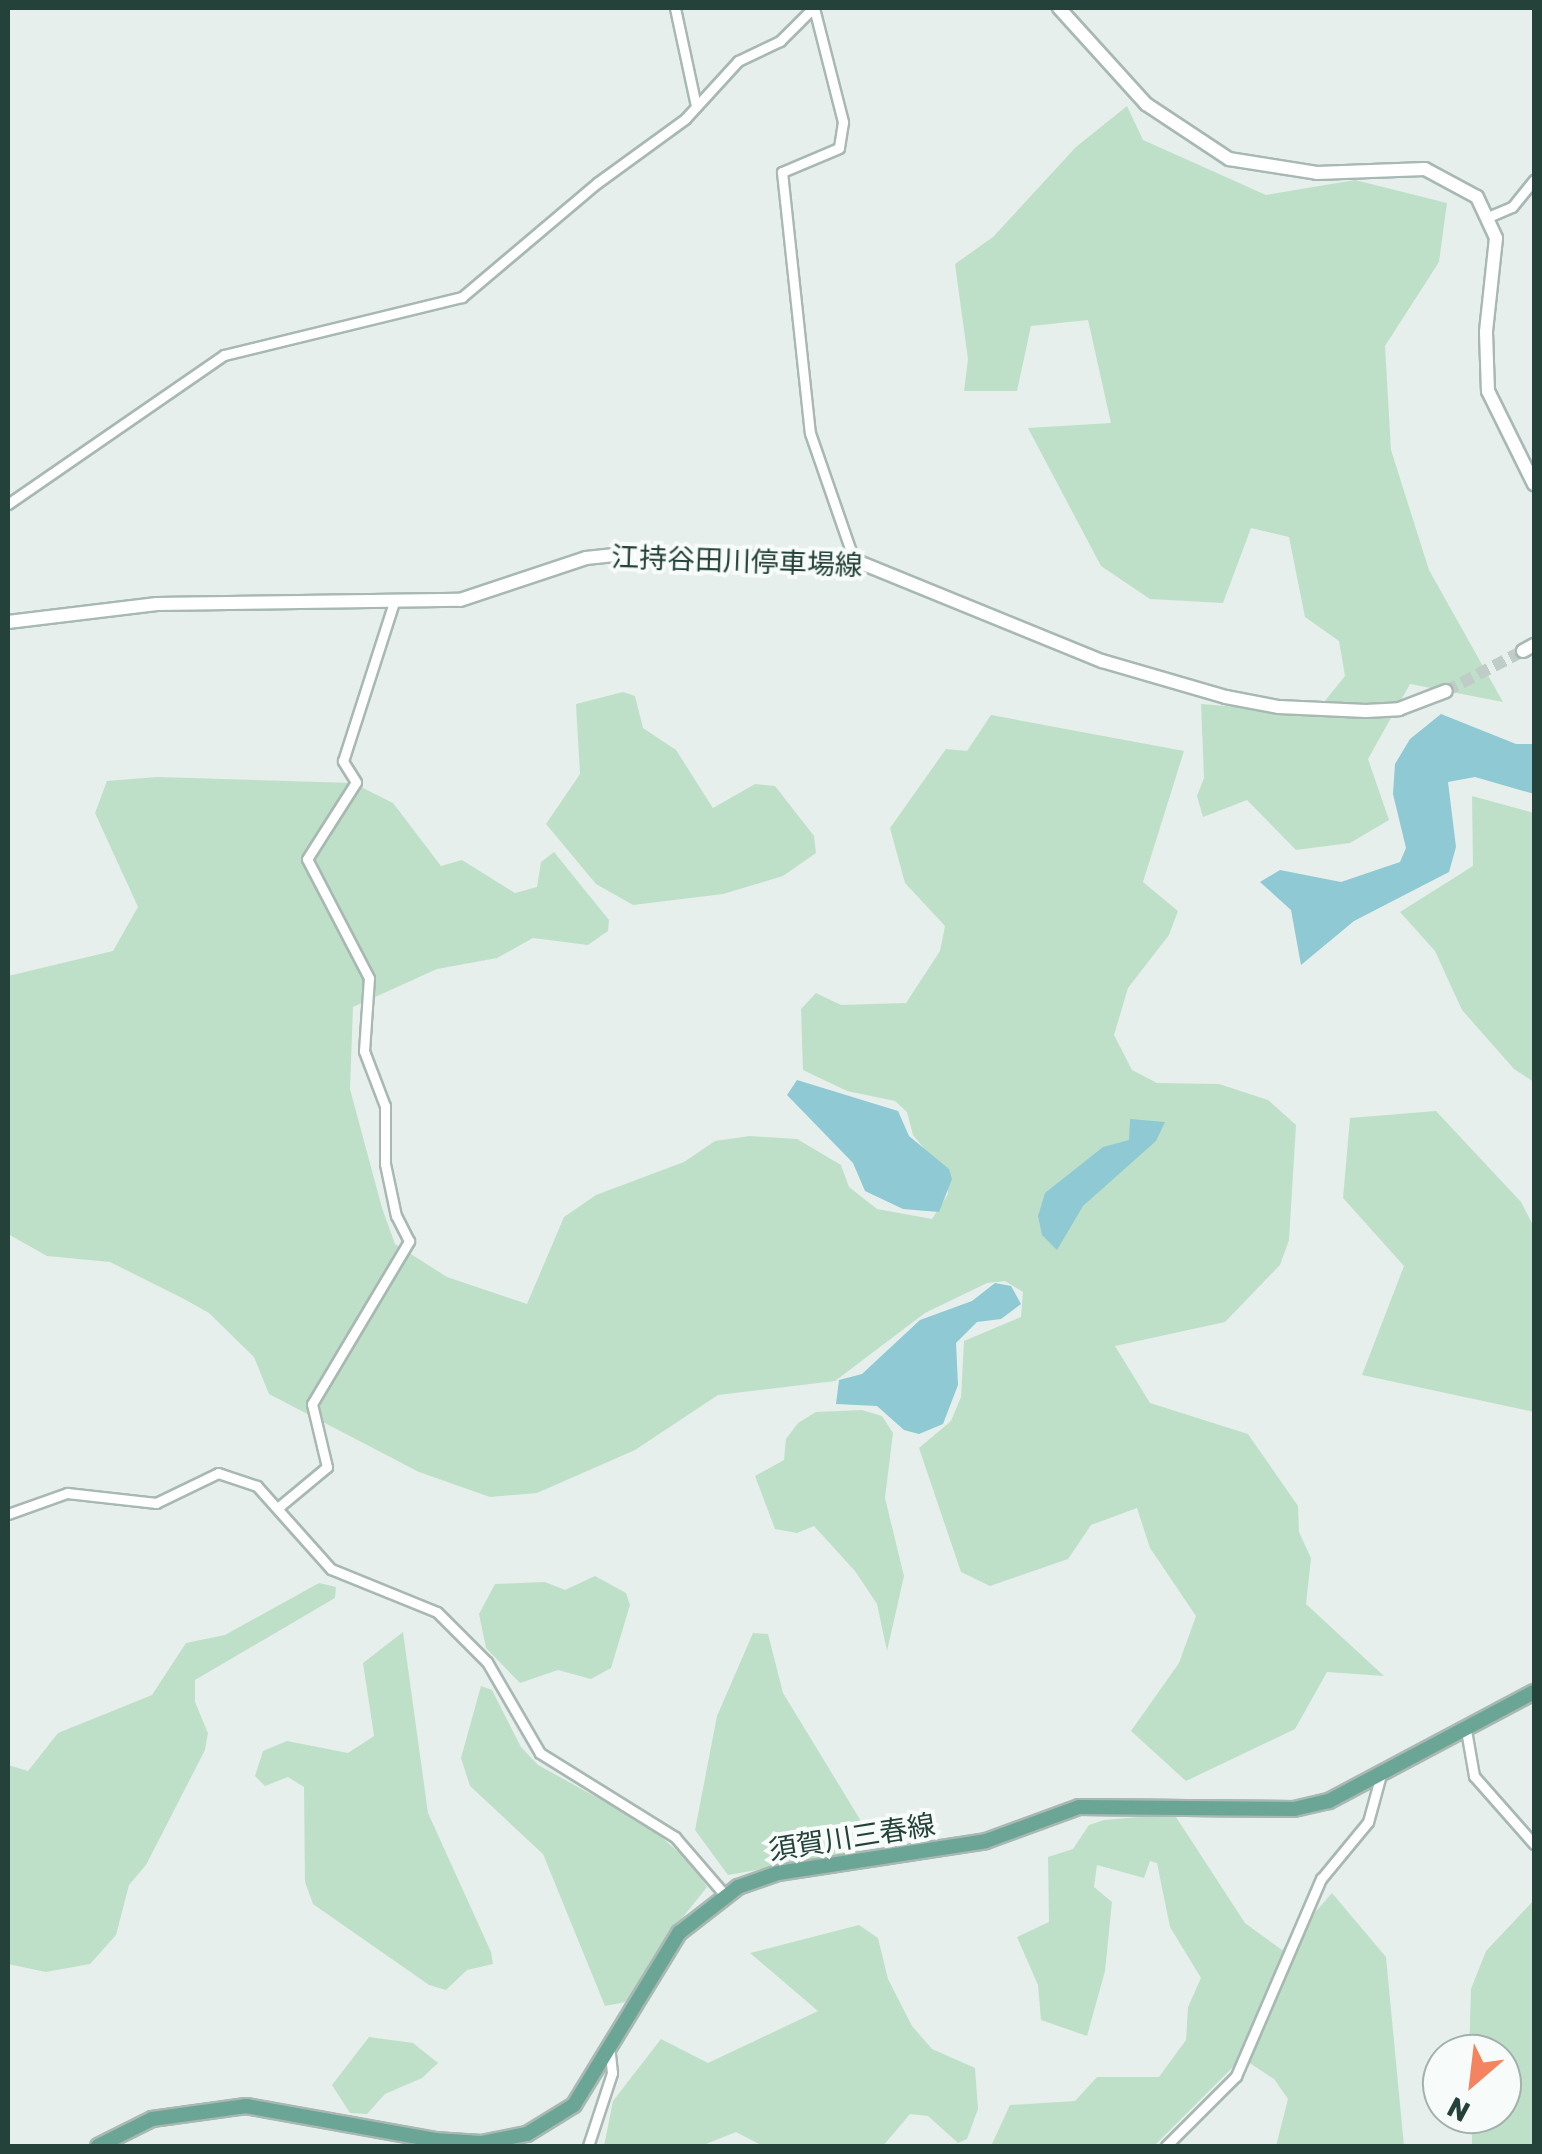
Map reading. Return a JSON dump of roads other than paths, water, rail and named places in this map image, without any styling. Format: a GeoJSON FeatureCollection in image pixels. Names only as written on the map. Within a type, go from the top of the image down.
{"type":"FeatureCollection","features":[{"type":"Feature","properties":{"kind":"main road"},"geometry":{"type":"LineString","coordinates":[[1059,8],[1146,104],[1228,158],[1317,173],[1425,169],[1467,189],[1488,217],[1496,238],[1486,332],[1488,391],[1534,484]]}},
{"type":"Feature","properties":{"kind":"main road","name":"江持谷田川停車場線"},"geometry":{"type":"LineString","coordinates":[[8,622],[176,603],[394,602],[477,597],[586,558],[854,560],[1102,661],[1226,697],[1279,707],[1366,710],[1399,709],[1446,691]]}},
{"type":"Feature","properties":{"kind":"main road","name":"須賀川三春線"},"geometry":{"type":"LineString","coordinates":[[98,2146],[152,2119],[246,2106],[434,2140],[499,2144],[542,2129],[565,2114],[610,2053],[667,1950],[724,1894],[778,1872],[986,1841],[1079,1807],[1294,1809],[1346,1796],[1534,1692]]}},
{"type":"Feature","properties":{"kind":"street"},"geometry":{"type":"LineString","coordinates":[[675,8],[696,106]]}},
{"type":"Feature","properties":{"kind":"street"},"geometry":{"type":"LineString","coordinates":[[8,504],[224,355],[462,297],[696,106],[738,60],[780,41],[813,8],[844,122],[839,148],[782,172],[810,433],[854,560]]}},
{"type":"Feature","properties":{"kind":"street"},"geometry":{"type":"LineString","coordinates":[[1488,217],[1512,208],[1534,180]]}},
{"type":"Feature","properties":{"kind":"street"},"geometry":{"type":"LineString","coordinates":[[280,1506],[327,1467],[312,1404],[410,1241],[396,1216],[384,1164],[384,1106],[364,1051],[369,978],[306,860],[356,782],[342,761],[394,602]]}},
{"type":"Feature","properties":{"kind":"street"},"geometry":{"type":"LineString","coordinates":[[8,1514],[67,1492],[156,1502],[218,1473],[257,1486],[280,1506],[331,1569],[437,1612],[487,1662],[540,1753],[675,1837],[724,1894]]}},
{"type":"Feature","properties":{"kind":"street"},"geometry":{"type":"LineString","coordinates":[[1466,1730],[1474,1776],[1534,1844]]}},
{"type":"Feature","properties":{"kind":"street"},"geometry":{"type":"LineString","coordinates":[[1166,2146],[1236,2076],[1320,1880],[1368,1822],[1380,1778]]}},
{"type":"Feature","properties":{"kind":"street"},"geometry":{"type":"LineString","coordinates":[[588,2146],[612,2073],[610,2053]]}},
{"type":"Feature","properties":{"kind":"water"},"geometry":{"type":"Polygon","coordinates":[[[1441,714],[1516,744],[1534,744],[1534,794],[1475,777],[1448,782],[1456,847],[1449,872],[1354,921],[1301,965],[1291,910],[1260,882],[1280,870],[1341,882],[1400,862],[1406,848],[1393,794],[1395,764],[1410,739],[1441,714]]]}},
{"type":"Feature","properties":{"kind":"water"},"geometry":{"type":"Polygon","coordinates":[[[797,1080],[898,1111],[909,1136],[949,1169],[952,1179],[939,1212],[903,1209],[865,1191],[853,1163],[787,1095],[797,1080]]]}},
{"type":"Feature","properties":{"kind":"water"},"geometry":{"type":"Polygon","coordinates":[[[1130,1119],[1165,1122],[1156,1141],[1083,1206],[1057,1250],[1042,1235],[1038,1216],[1045,1193],[1103,1147],[1129,1140],[1130,1119]]]}},
{"type":"Feature","properties":{"kind":"water"},"geometry":{"type":"Polygon","coordinates":[[[995,1283],[1011,1286],[1021,1304],[1001,1319],[977,1322],[956,1343],[958,1385],[943,1424],[919,1434],[904,1430],[877,1406],[836,1404],[839,1380],[862,1374],[920,1320],[972,1301],[995,1283]]]}},
{"type":"Feature","properties":{"kind":"tunnel"},"geometry":{"type":"LineString","coordinates":[[1446,691],[1523,651]]}}]}
